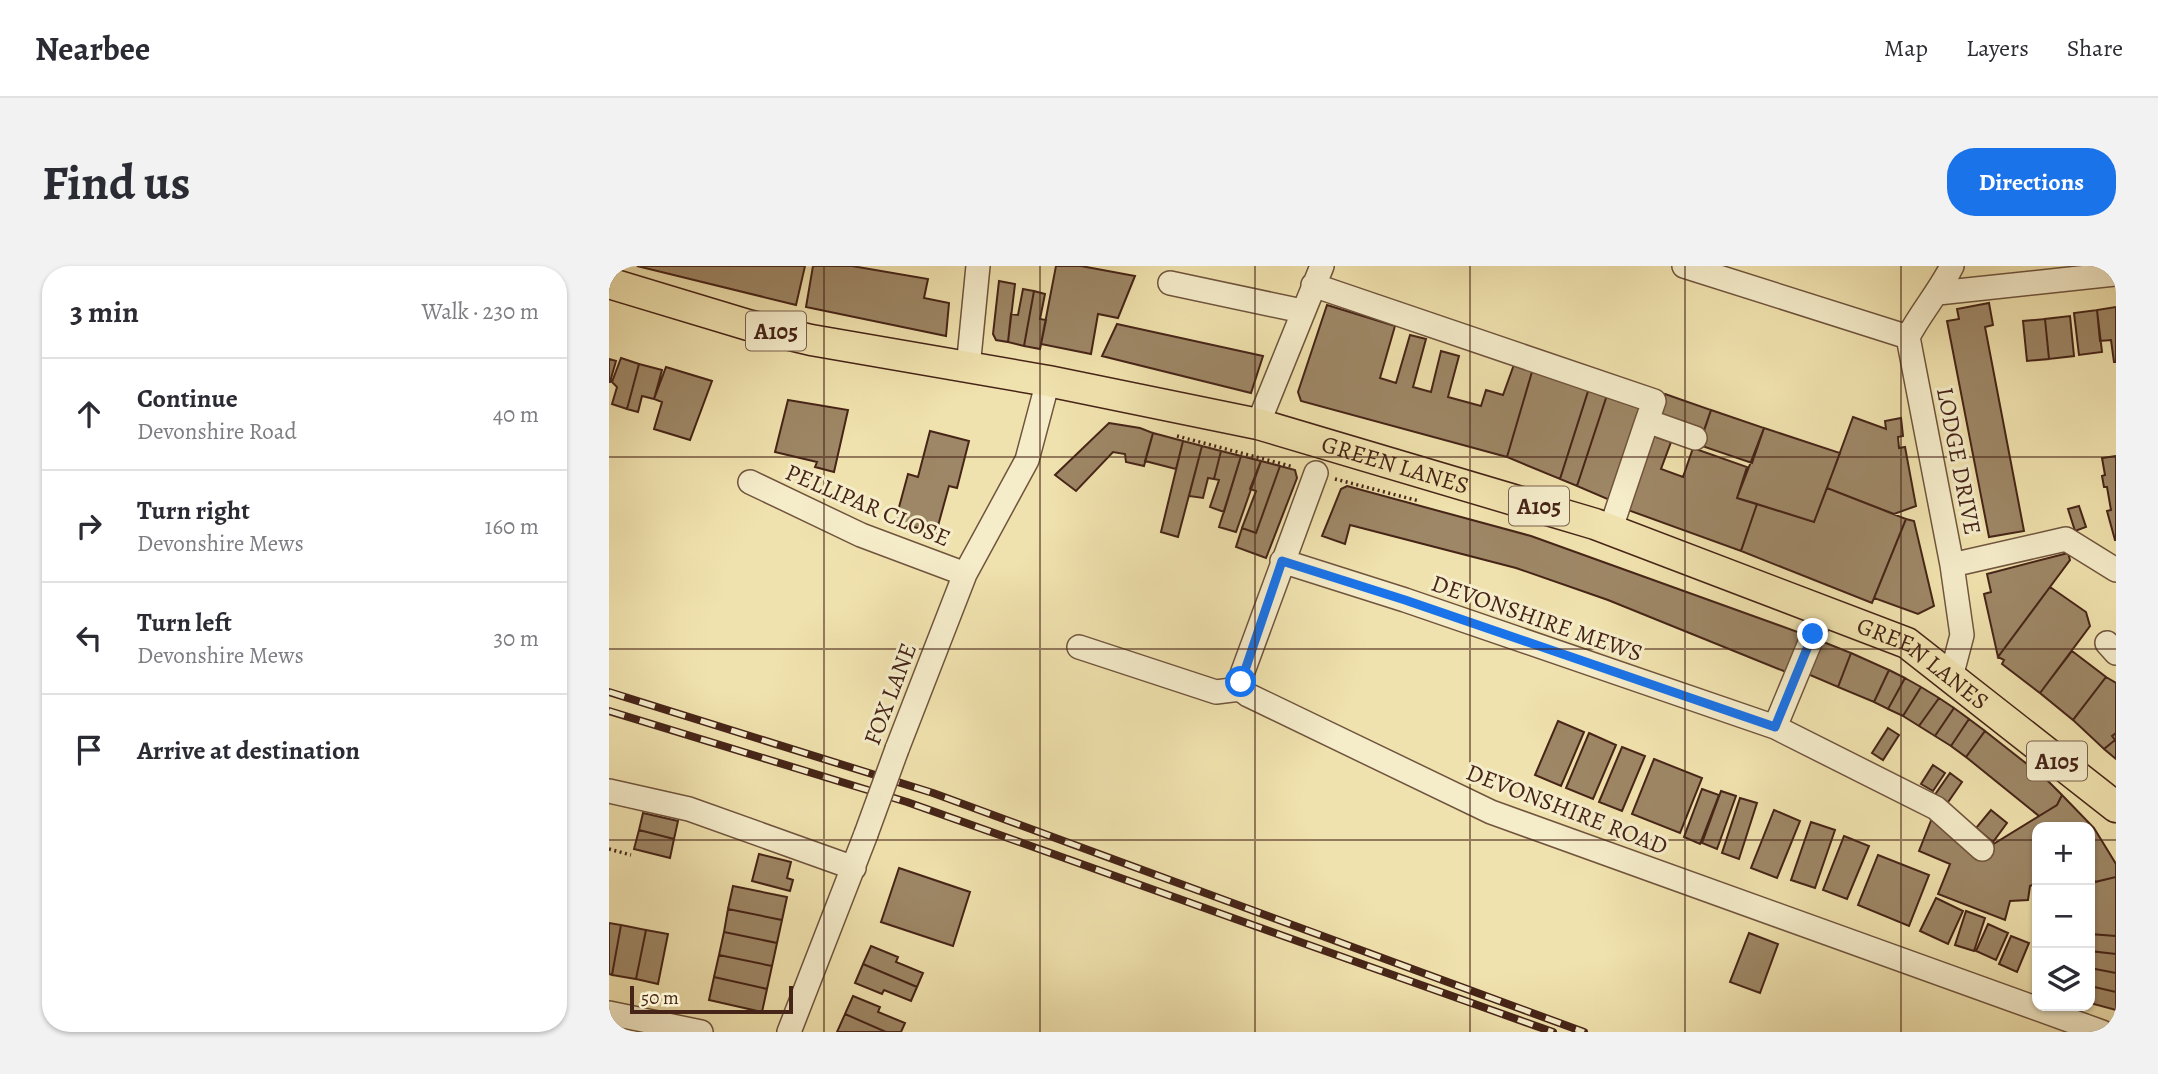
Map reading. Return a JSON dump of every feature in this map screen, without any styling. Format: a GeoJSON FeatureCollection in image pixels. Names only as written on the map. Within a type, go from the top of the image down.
{"type":"FeatureCollection","features":[{"type":"Feature","properties":{"kind":"main road","name":"GREEN LANES"},"geometry":{"type":"LineString","coordinates":[[616,278],[799,337],[1048,380],[1258,424],[1543,507],[1907,643],[2116,807]]}},
{"type":"Feature","properties":{"kind":"street"},"geometry":{"type":"LineString","coordinates":[[968,368],[978,266]]}},
{"type":"Feature","properties":{"kind":"street"},"geometry":{"type":"LineString","coordinates":[[1684,266],[1908,337],[1918,318],[1938,293],[1952,266]]}},
{"type":"Feature","properties":{"kind":"street"},"geometry":{"type":"LineString","coordinates":[[1938,293],[2116,274]]}},
{"type":"Feature","properties":{"kind":"street"},"geometry":{"type":"LineString","coordinates":[[1258,424],[1318,275],[1654,401],[1610,531]]}},
{"type":"Feature","properties":{"kind":"street"},"geometry":{"type":"LineString","coordinates":[[1170,283],[1302,311]]}},
{"type":"Feature","properties":{"kind":"street","name":"LODGE DRIVE"},"geometry":{"type":"LineString","coordinates":[[1908,337],[1952,565],[1962,635],[1951,677]]}},
{"type":"Feature","properties":{"kind":"street","name":"FOX LANE"},"geometry":{"type":"LineString","coordinates":[[789,1032],[965,574],[1027,460],[1048,380]]}},
{"type":"Feature","properties":{"kind":"street"},"geometry":{"type":"LineString","coordinates":[[1647,421],[1695,438]]}},
{"type":"Feature","properties":{"kind":"street"},"geometry":{"type":"LineString","coordinates":[[1079,647],[1216,692],[1240,689],[1242,674],[1311,472]]}},
{"type":"Feature","properties":{"kind":"street","name":"PELLIPAR CLOSE"},"geometry":{"type":"LineString","coordinates":[[750,482],[861,535],[965,574]]}},
{"type":"Feature","properties":{"kind":"street"},"geometry":{"type":"LineString","coordinates":[[1952,565],[2066,539],[2077,543],[2091,558],[2116,570]]}},
{"type":"Feature","properties":{"kind":"street","name":"DEVONSHIRE MEWS"},"geometry":{"type":"LineString","coordinates":[[1282,561],[1405,600],[1775,727],[1936,808],[1982,849]]}},
{"type":"Feature","properties":{"kind":"street"},"geometry":{"type":"LineString","coordinates":[[1775,727],[1823,611]]}},
{"type":"Feature","properties":{"kind":"street","name":"DEVONSHIRE ROAD"},"geometry":{"type":"LineString","coordinates":[[1240,689],[1490,812],[2102,1032]]}},
{"type":"Feature","properties":{"kind":"street"},"geometry":{"type":"LineString","coordinates":[[609,790],[689,809],[854,868]]}},
{"type":"Feature","properties":{"kind":"street"},"geometry":{"type":"LineString","coordinates":[[609,1013],[701,1032]]}},
{"type":"Feature","properties":{"kind":"path","name":"GREEN LANES"},"geometry":{"type":"LineString","coordinates":[[1174,435],[1425,502]]}},
{"type":"Feature","properties":{"kind":"path"},"geometry":{"type":"LineString","coordinates":[[609,849],[631,855]]}},
{"type":"Feature","properties":{"kind":"building"},"geometry":{"type":"Polygon","coordinates":[[[637,266],[805,266],[796,305],[637,266]]]}},
{"type":"Feature","properties":{"kind":"building"},"geometry":{"type":"Polygon","coordinates":[[[813,266],[852,266],[928,279],[924,298],[949,303],[946,336],[806,307],[813,266]]]}},
{"type":"Feature","properties":{"kind":"building"},"geometry":{"type":"Polygon","coordinates":[[[1056,266],[1081,266],[1135,276],[1118,318],[1098,314],[1091,354],[1041,344],[1056,266]]]}},
{"type":"Feature","properties":{"kind":"building"},"geometry":{"type":"Polygon","coordinates":[[[999,281],[1015,284],[1008,342],[996,340],[993,334],[999,281]]]}},
{"type":"Feature","properties":{"kind":"building"},"geometry":{"type":"Polygon","coordinates":[[[1023,289],[1034,291],[1024,346],[1008,342],[1011,314],[1018,315],[1023,289]]]}},
{"type":"Feature","properties":{"kind":"building"},"geometry":{"type":"Polygon","coordinates":[[[1034,291],[1045,294],[1040,319],[1046,320],[1040,349],[1024,346],[1034,291]]]}},
{"type":"Feature","properties":{"kind":"building"},"geometry":{"type":"Polygon","coordinates":[[[1989,303],[1993,325],[1985,327],[2024,531],[1989,537],[1947,321],[1959,319],[1957,309],[1989,303]]]}},
{"type":"Feature","properties":{"kind":"building"},"geometry":{"type":"Polygon","coordinates":[[[1327,305],[1395,326],[1380,378],[1396,383],[1410,335],[1426,339],[1413,387],[1431,392],[1441,351],[1459,356],[1448,397],[1481,406],[1486,390],[1503,395],[1516,359],[1534,365],[1507,457],[1301,401],[1298,392],[1327,305]]]}},
{"type":"Feature","properties":{"kind":"building"},"geometry":{"type":"Polygon","coordinates":[[[2116,307],[2114,362],[2111,340],[2100,341],[2097,310],[2116,307]]]}},
{"type":"Feature","properties":{"kind":"building"},"geometry":{"type":"Polygon","coordinates":[[[2097,310],[2102,352],[2079,355],[2074,313],[2097,310]]]}},
{"type":"Feature","properties":{"kind":"building"},"geometry":{"type":"Polygon","coordinates":[[[2070,316],[2074,356],[2049,359],[2045,319],[2070,316]]]}},
{"type":"Feature","properties":{"kind":"building"},"geometry":{"type":"Polygon","coordinates":[[[2045,319],[2049,359],[2027,361],[2023,321],[2045,319]]]}},
{"type":"Feature","properties":{"kind":"building"},"geometry":{"type":"Polygon","coordinates":[[[1117,324],[1263,356],[1251,393],[1102,356],[1117,324]]]}},
{"type":"Feature","properties":{"kind":"building"},"geometry":{"type":"Polygon","coordinates":[[[621,358],[639,364],[627,409],[612,404],[617,387],[612,382],[621,358]]]}},
{"type":"Feature","properties":{"kind":"building"},"geometry":{"type":"Polygon","coordinates":[[[609,359],[616,361],[610,382],[609,382],[609,359]]]}},
{"type":"Feature","properties":{"kind":"building"},"geometry":{"type":"Polygon","coordinates":[[[639,364],[662,370],[654,399],[642,396],[638,412],[627,409],[639,364]]]}},
{"type":"Feature","properties":{"kind":"building"},"geometry":{"type":"Polygon","coordinates":[[[1534,365],[1590,385],[1560,479],[1507,457],[1534,365]]]}},
{"type":"Feature","properties":{"kind":"building"},"geometry":{"type":"Polygon","coordinates":[[[666,367],[712,381],[690,440],[654,429],[662,402],[654,399],[666,367]]]}},
{"type":"Feature","properties":{"kind":"building"},"geometry":{"type":"Polygon","coordinates":[[[1590,385],[1608,392],[1577,486],[1560,479],[1590,385]]]}},
{"type":"Feature","properties":{"kind":"building"},"geometry":{"type":"Polygon","coordinates":[[[1608,392],[1644,406],[1612,501],[1577,486],[1608,392]]]}},
{"type":"Feature","properties":{"kind":"building"},"geometry":{"type":"Polygon","coordinates":[[[1665,394],[1711,410],[1704,431],[1659,414],[1665,394]]]}},
{"type":"Feature","properties":{"kind":"building"},"geometry":{"type":"Polygon","coordinates":[[[788,400],[848,410],[834,472],[815,467],[817,462],[775,452],[788,400]]]}},
{"type":"Feature","properties":{"kind":"building"},"geometry":{"type":"Polygon","coordinates":[[[1711,410],[1764,428],[1752,463],[1699,445],[1711,410]]]}},
{"type":"Feature","properties":{"kind":"building"},"geometry":{"type":"Polygon","coordinates":[[[1853,417],[1886,429],[1885,421],[1901,418],[1903,436],[1898,437],[1899,448],[1905,447],[1916,506],[1894,514],[1827,488],[1853,417]]]}},
{"type":"Feature","properties":{"kind":"building"},"geometry":{"type":"Polygon","coordinates":[[[1109,423],[1153,433],[1144,466],[1126,462],[1125,454],[1113,452],[1076,491],[1055,475],[1109,423]]]}},
{"type":"Feature","properties":{"kind":"building"},"geometry":{"type":"Polygon","coordinates":[[[1764,428],[1840,453],[1814,522],[1737,498],[1764,428]]]}},
{"type":"Feature","properties":{"kind":"building"},"geometry":{"type":"Polygon","coordinates":[[[930,431],[969,441],[957,488],[949,486],[936,533],[895,522],[908,474],[918,477],[930,431]]]}},
{"type":"Feature","properties":{"kind":"building"},"geometry":{"type":"Polygon","coordinates":[[[1153,433],[1183,441],[1176,469],[1145,461],[1153,433]]]}},
{"type":"Feature","properties":{"kind":"building"},"geometry":{"type":"Polygon","coordinates":[[[1650,435],[1671,442],[1661,469],[1683,477],[1693,448],[1747,467],[1737,498],[1757,504],[1741,551],[1625,509],[1650,435]]]}},
{"type":"Feature","properties":{"kind":"building"},"geometry":{"type":"Polygon","coordinates":[[[1183,441],[1202,446],[1178,537],[1161,532],[1183,441]]]}},
{"type":"Feature","properties":{"kind":"building"},"geometry":{"type":"Polygon","coordinates":[[[1202,446],[1221,451],[1214,479],[1208,478],[1203,498],[1189,496],[1202,446]]]}},
{"type":"Feature","properties":{"kind":"building"},"geometry":{"type":"Polygon","coordinates":[[[1221,451],[1241,456],[1224,512],[1210,507],[1219,480],[1214,479],[1221,451]]]}},
{"type":"Feature","properties":{"kind":"building"},"geometry":{"type":"Polygon","coordinates":[[[1241,456],[1261,461],[1236,532],[1219,527],[1241,456]]]}},
{"type":"Feature","properties":{"kind":"building"},"geometry":{"type":"Polygon","coordinates":[[[2116,456],[2115,540],[2107,511],[2111,510],[2102,476],[2105,475],[2102,458],[2116,456]]]}},
{"type":"Feature","properties":{"kind":"building"},"geometry":{"type":"Polygon","coordinates":[[[1261,461],[1280,466],[1256,533],[1242,528],[1256,491],[1250,489],[1261,461]]]}},
{"type":"Feature","properties":{"kind":"building"},"geometry":{"type":"Polygon","coordinates":[[[1280,466],[1295,470],[1297,478],[1266,558],[1236,547],[1242,528],[1256,533],[1280,466]]]}},
{"type":"Feature","properties":{"kind":"building"},"geometry":{"type":"Polygon","coordinates":[[[1347,486],[1531,536],[1806,635],[1791,674],[1608,600],[1516,568],[1350,525],[1345,544],[1322,536],[1341,489],[1347,486]]]}},
{"type":"Feature","properties":{"kind":"building"},"geometry":{"type":"Polygon","coordinates":[[[1827,488],[1906,519],[1872,603],[1741,551],[1757,504],[1814,522],[1827,488]]]}},
{"type":"Feature","properties":{"kind":"building"},"geometry":{"type":"Polygon","coordinates":[[[2079,506],[2086,527],[2075,531],[2068,509],[2079,506]]]}},
{"type":"Feature","properties":{"kind":"building"},"geometry":{"type":"Polygon","coordinates":[[[1906,519],[1914,521],[1934,606],[1918,614],[1874,598],[1906,519]]]}},
{"type":"Feature","properties":{"kind":"building"},"geometry":{"type":"Polygon","coordinates":[[[2068,553],[2070,560],[1998,657],[1984,594],[1991,592],[1987,574],[2068,553]]]}},
{"type":"Feature","properties":{"kind":"building"},"geometry":{"type":"Polygon","coordinates":[[[2050,587],[2086,612],[2090,626],[2040,693],[2002,664],[2004,660],[1998,657],[2050,587]]]}},
{"type":"Feature","properties":{"kind":"building"},"geometry":{"type":"Polygon","coordinates":[[[1816,639],[1851,653],[1838,687],[1803,672],[1816,639]]]}},
{"type":"Feature","properties":{"kind":"building"},"geometry":{"type":"Polygon","coordinates":[[[2072,651],[2106,677],[2073,720],[2040,693],[2072,651]]]}},
{"type":"Feature","properties":{"kind":"building"},"geometry":{"type":"Polygon","coordinates":[[[1851,653],[1889,670],[1874,702],[1838,687],[1851,653]]]}},
{"type":"Feature","properties":{"kind":"building"},"geometry":{"type":"Polygon","coordinates":[[[1889,670],[1905,678],[1888,709],[1874,702],[1889,670]]]}},
{"type":"Feature","properties":{"kind":"building"},"geometry":{"type":"Polygon","coordinates":[[[2106,677],[2116,683],[2116,733],[2112,736],[2115,740],[2104,749],[2073,720],[2106,677]]]}},
{"type":"Feature","properties":{"kind":"building"},"geometry":{"type":"Polygon","coordinates":[[[1905,678],[1921,687],[1903,716],[1888,709],[1905,678]]]}},
{"type":"Feature","properties":{"kind":"building"},"geometry":{"type":"Polygon","coordinates":[[[1921,687],[1939,698],[1919,726],[1903,716],[1921,687]]]}},
{"type":"Feature","properties":{"kind":"building"},"geometry":{"type":"Polygon","coordinates":[[[1939,698],[1954,708],[1935,736],[1919,726],[1939,698]]]}},
{"type":"Feature","properties":{"kind":"building"},"geometry":{"type":"Polygon","coordinates":[[[1954,708],[1969,719],[1951,746],[1935,736],[1954,708]]]}},
{"type":"Feature","properties":{"kind":"building"},"geometry":{"type":"Polygon","coordinates":[[[1969,719],[1985,731],[1966,757],[1951,746],[1969,719]]]}},
{"type":"Feature","properties":{"kind":"building"},"geometry":{"type":"Polygon","coordinates":[[[1558,721],[1584,732],[1561,786],[1535,775],[1558,721]]]}},
{"type":"Feature","properties":{"kind":"building"},"geometry":{"type":"Polygon","coordinates":[[[1888,728],[1899,735],[1883,760],[1872,753],[1888,728]]]}},
{"type":"Feature","properties":{"kind":"building"},"geometry":{"type":"Polygon","coordinates":[[[1985,731],[2062,795],[2057,805],[2039,816],[1966,757],[1985,731]]]}},
{"type":"Feature","properties":{"kind":"building"},"geometry":{"type":"Polygon","coordinates":[[[1589,733],[1616,745],[1593,799],[1566,788],[1589,733]]]}},
{"type":"Feature","properties":{"kind":"building"},"geometry":{"type":"Polygon","coordinates":[[[2116,733],[2116,759],[2104,749],[2115,740],[2112,736],[2116,733]]]}},
{"type":"Feature","properties":{"kind":"building"},"geometry":{"type":"Polygon","coordinates":[[[1622,747],[1645,756],[1622,811],[1599,802],[1622,747]]]}},
{"type":"Feature","properties":{"kind":"building"},"geometry":{"type":"Polygon","coordinates":[[[1654,759],[1702,778],[1680,833],[1632,814],[1654,759]]]}},
{"type":"Feature","properties":{"kind":"building"},"geometry":{"type":"Polygon","coordinates":[[[1933,765],[1945,773],[1933,791],[1921,784],[1933,765]]]}},
{"type":"Feature","properties":{"kind":"building"},"geometry":{"type":"Polygon","coordinates":[[[1950,773],[1962,782],[1946,805],[1934,796],[1950,773]]]}},
{"type":"Feature","properties":{"kind":"building"},"geometry":{"type":"Polygon","coordinates":[[[1702,789],[1719,795],[1700,844],[1684,837],[1702,789]]]}},
{"type":"Feature","properties":{"kind":"building"},"geometry":{"type":"Polygon","coordinates":[[[1721,791],[1736,796],[1717,849],[1702,843],[1721,791]]]}},
{"type":"Feature","properties":{"kind":"building"},"geometry":{"type":"Polygon","coordinates":[[[2062,795],[2088,822],[2032,822],[2032,885],[2028,900],[2010,901],[2005,920],[1938,894],[1950,864],[1919,851],[1934,813],[1982,851],[2057,805],[2062,795]]]}},
{"type":"Feature","properties":{"kind":"building"},"geometry":{"type":"Polygon","coordinates":[[[1740,798],[1757,803],[1739,859],[1722,853],[1740,798]]]}},
{"type":"Feature","properties":{"kind":"building"},"geometry":{"type":"Polygon","coordinates":[[[1774,810],[1800,821],[1777,878],[1751,868],[1774,810]]]}},
{"type":"Feature","properties":{"kind":"building"},"geometry":{"type":"Polygon","coordinates":[[[1991,810],[2007,823],[1993,842],[1976,828],[1991,810]]]}},
{"type":"Feature","properties":{"kind":"building"},"geometry":{"type":"Polygon","coordinates":[[[643,813],[678,821],[674,839],[639,830],[643,813]]]}},
{"type":"Feature","properties":{"kind":"building"},"geometry":{"type":"Polygon","coordinates":[[[1811,822],[1835,830],[1815,888],[1791,880],[1811,822]]]}},
{"type":"Feature","properties":{"kind":"building"},"geometry":{"type":"Polygon","coordinates":[[[639,830],[674,839],[670,858],[634,849],[639,830]]]}},
{"type":"Feature","properties":{"kind":"building"},"geometry":{"type":"Polygon","coordinates":[[[2095,830],[2116,864],[2116,877],[2095,882],[2095,830]]]}},
{"type":"Feature","properties":{"kind":"building"},"geometry":{"type":"Polygon","coordinates":[[[1844,836],[1869,846],[1847,899],[1823,890],[1844,836]]]}},
{"type":"Feature","properties":{"kind":"building"},"geometry":{"type":"Polygon","coordinates":[[[759,854],[791,862],[787,878],[793,880],[790,891],[752,881],[759,854]]]}},
{"type":"Feature","properties":{"kind":"building"},"geometry":{"type":"Polygon","coordinates":[[[1878,855],[1929,875],[1909,926],[1858,905],[1878,855]]]}},
{"type":"Feature","properties":{"kind":"building"},"geometry":{"type":"Polygon","coordinates":[[[899,868],[970,892],[953,946],[881,922],[899,868]]]}},
{"type":"Feature","properties":{"kind":"building"},"geometry":{"type":"Polygon","coordinates":[[[2116,877],[2116,936],[2095,934],[2095,882],[2116,877]]]}},
{"type":"Feature","properties":{"kind":"building"},"geometry":{"type":"Polygon","coordinates":[[[733,886],[787,897],[782,920],[728,909],[733,886]]]}},
{"type":"Feature","properties":{"kind":"building"},"geometry":{"type":"Polygon","coordinates":[[[1936,898],[1963,911],[1948,944],[1920,931],[1936,898]]]}},
{"type":"Feature","properties":{"kind":"building"},"geometry":{"type":"Polygon","coordinates":[[[728,909],[782,920],[777,943],[724,932],[728,909]]]}},
{"type":"Feature","properties":{"kind":"building"},"geometry":{"type":"Polygon","coordinates":[[[1966,911],[1985,918],[1974,951],[1955,945],[1966,911]]]}},
{"type":"Feature","properties":{"kind":"building"},"geometry":{"type":"Polygon","coordinates":[[[609,923],[621,925],[612,975],[609,974],[609,923]]]}},
{"type":"Feature","properties":{"kind":"building"},"geometry":{"type":"Polygon","coordinates":[[[1988,924],[2008,933],[1996,960],[1976,951],[1988,924]]]}},
{"type":"Feature","properties":{"kind":"building"},"geometry":{"type":"Polygon","coordinates":[[[621,925],[646,930],[636,979],[612,975],[621,925]]]}},
{"type":"Feature","properties":{"kind":"building"},"geometry":{"type":"Polygon","coordinates":[[[646,930],[668,934],[658,984],[636,979],[646,930]]]}},
{"type":"Feature","properties":{"kind":"building"},"geometry":{"type":"Polygon","coordinates":[[[724,932],[777,943],[772,966],[719,955],[724,932]]]}},
{"type":"Feature","properties":{"kind":"building"},"geometry":{"type":"Polygon","coordinates":[[[1749,933],[1778,944],[1760,993],[1730,982],[1749,933]]]}},
{"type":"Feature","properties":{"kind":"building"},"geometry":{"type":"Polygon","coordinates":[[[2095,934],[2116,936],[2116,954],[2095,952],[2095,934]]]}},
{"type":"Feature","properties":{"kind":"building"},"geometry":{"type":"Polygon","coordinates":[[[2011,936],[2029,943],[2017,972],[1999,964],[2011,936]]]}},
{"type":"Feature","properties":{"kind":"building"},"geometry":{"type":"Polygon","coordinates":[[[871,946],[898,957],[896,962],[923,973],[917,987],[863,964],[871,946]]]}},
{"type":"Feature","properties":{"kind":"building"},"geometry":{"type":"Polygon","coordinates":[[[2095,952],[2116,954],[2116,973],[2095,969],[2095,952]]]}},
{"type":"Feature","properties":{"kind":"building"},"geometry":{"type":"Polygon","coordinates":[[[719,955],[772,966],[767,989],[714,977],[719,955]]]}},
{"type":"Feature","properties":{"kind":"building"},"geometry":{"type":"Polygon","coordinates":[[[863,964],[917,987],[911,1001],[884,990],[882,994],[855,983],[863,964]]]}},
{"type":"Feature","properties":{"kind":"building"},"geometry":{"type":"Polygon","coordinates":[[[2095,969],[2116,973],[2116,992],[2095,987],[2095,969]]]}},
{"type":"Feature","properties":{"kind":"building"},"geometry":{"type":"Polygon","coordinates":[[[714,977],[767,989],[762,1012],[709,1000],[714,977]]]}},
{"type":"Feature","properties":{"kind":"building"},"geometry":{"type":"Polygon","coordinates":[[[2095,987],[2116,992],[2116,1010],[2095,1004],[2095,987]]]}},
{"type":"Feature","properties":{"kind":"building"},"geometry":{"type":"Polygon","coordinates":[[[853,996],[880,1007],[878,1012],[905,1023],[901,1032],[886,1032],[845,1014],[853,996]]]}},
{"type":"Feature","properties":{"kind":"building"},"geometry":{"type":"Polygon","coordinates":[[[845,1014],[886,1032],[837,1032],[845,1014]]]}},
{"type":"Feature","properties":{"kind":"railway"},"geometry":{"type":"LineString","coordinates":[[609,692],[933,793],[1584,1032]]}},
{"type":"Feature","properties":{"kind":"railway"},"geometry":{"type":"LineString","coordinates":[[609,711],[907,802],[1553,1032]]}},
{"type":"Feature","properties":{"kind":"route"},"geometry":{"type":"LineString","coordinates":[[1241,682],[1282,561],[1405,600],[1775,727],[1813,634]]}}]}
